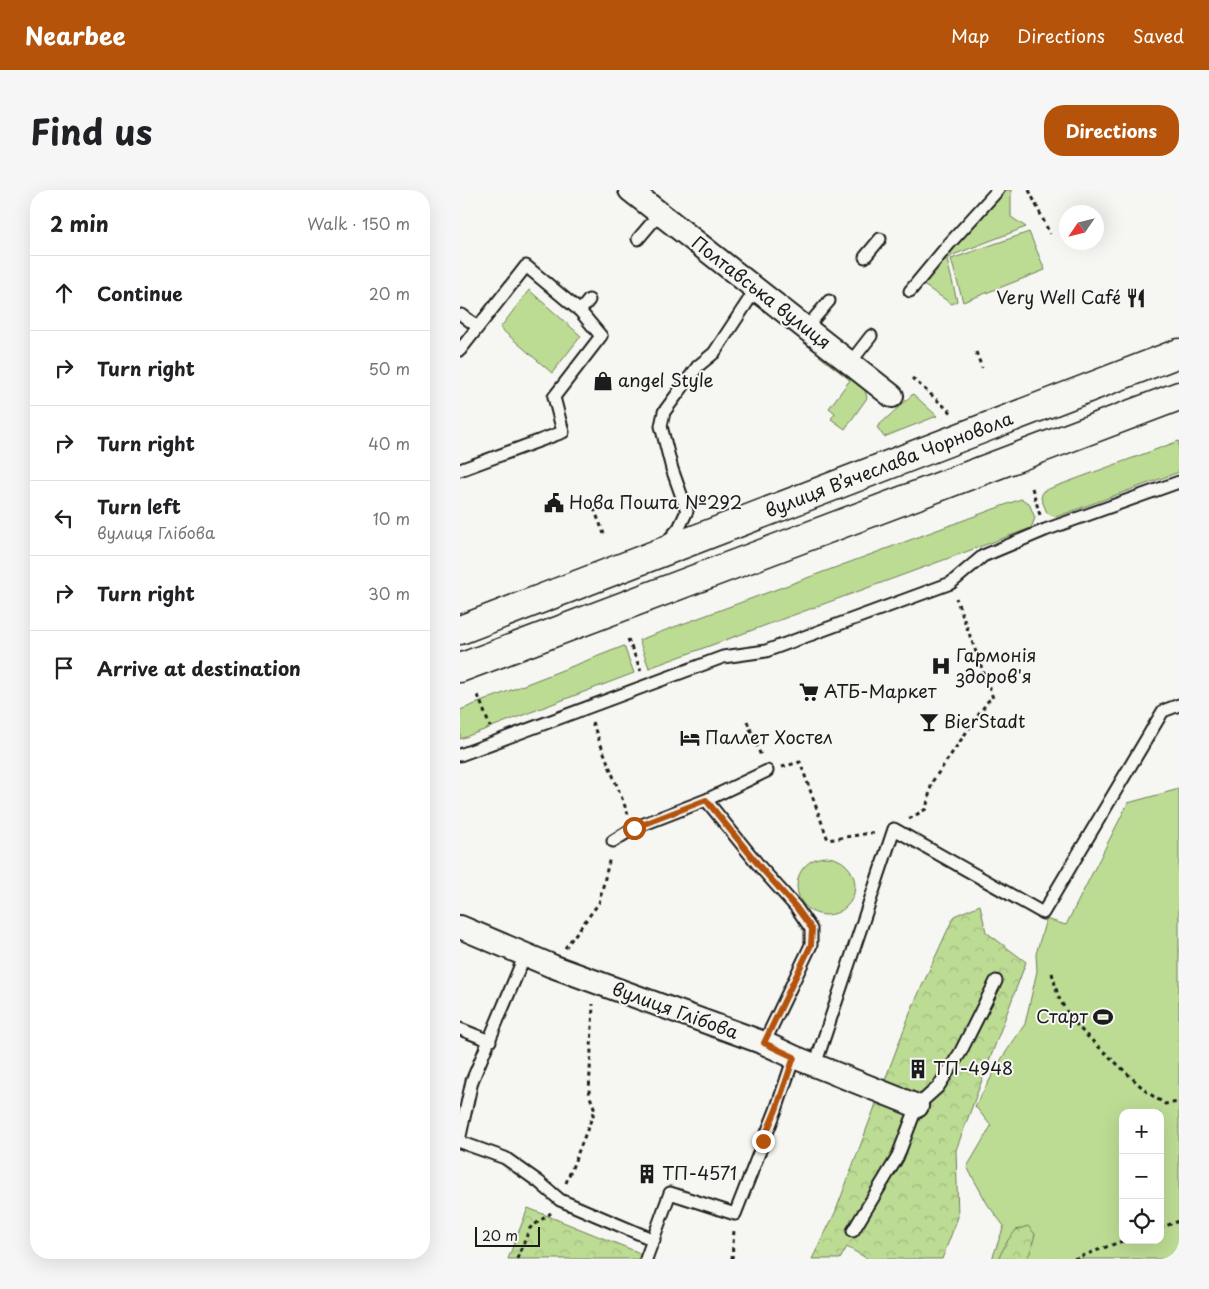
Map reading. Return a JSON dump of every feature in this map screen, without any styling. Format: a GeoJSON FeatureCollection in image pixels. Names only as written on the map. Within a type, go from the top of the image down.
{"type":"FeatureCollection","features":[{"type":"Feature","properties":{"kind":"main road","name":"вулиця Вʼячеслава Чорновола"},"geometry":{"type":"LineString","coordinates":[[460,630],[1179,353]]}},
{"type":"Feature","properties":{"kind":"main road"},"geometry":{"type":"LineString","coordinates":[[460,668],[1179,396]]}},
{"type":"Feature","properties":{"kind":"street","name":"Полтавська вулиця"},"geometry":{"type":"LineString","coordinates":[[630,190],[892,396]]}},
{"type":"Feature","properties":{"kind":"street","name":"вулиця Глібова"},"geometry":{"type":"LineString","coordinates":[[460,927],[552,966],[764,1043],[794,1057],[917,1106]]}},
{"type":"Feature","properties":{"kind":"lane"},"geometry":{"type":"LineString","coordinates":[[910,291],[998,190]]}},
{"type":"Feature","properties":{"kind":"lane"},"geometry":{"type":"LineString","coordinates":[[638,238],[660,213]]}},
{"type":"Feature","properties":{"kind":"lane"},"geometry":{"type":"LineString","coordinates":[[865,257],[880,239]]}},
{"type":"Feature","properties":{"kind":"lane"},"geometry":{"type":"LineString","coordinates":[[460,350],[526,266],[580,311],[601,336],[554,397],[563,432],[460,470]]}},
{"type":"Feature","properties":{"kind":"lane"},"geometry":{"type":"LineString","coordinates":[[641,560],[665,545],[679,528],[687,511],[672,469],[661,426],[664,412],[698,366],[714,353],[756,289]]}},
{"type":"Feature","properties":{"kind":"lane"},"geometry":{"type":"LineString","coordinates":[[580,311],[589,300]]}},
{"type":"Feature","properties":{"kind":"lane"},"geometry":{"type":"LineString","coordinates":[[806,328],[829,301]]}},
{"type":"Feature","properties":{"kind":"lane"},"geometry":{"type":"LineString","coordinates":[[462,315],[478,327]]}},
{"type":"Feature","properties":{"kind":"lane"},"geometry":{"type":"LineString","coordinates":[[850,363],[871,336]]}},
{"type":"Feature","properties":{"kind":"lane"},"geometry":{"type":"LineString","coordinates":[[460,755],[723,657],[766,651],[951,583],[983,556],[1045,530],[1179,482]]}},
{"type":"Feature","properties":{"kind":"lane"},"geometry":{"type":"LineString","coordinates":[[815,1065],[894,829],[1043,912],[1163,711],[1179,705]]}},
{"type":"Feature","properties":{"kind":"lane"},"geometry":{"type":"LineString","coordinates":[[613,841],[634,828],[706,800],[768,771]]}},
{"type":"Feature","properties":{"kind":"lane"},"geometry":{"type":"LineString","coordinates":[[706,800],[761,868],[796,907],[812,929],[811,945],[764,1043]]}},
{"type":"Feature","properties":{"kind":"lane"},"geometry":{"type":"LineString","coordinates":[[460,1136],[472,1081],[525,955]]}},
{"type":"Feature","properties":{"kind":"lane"},"geometry":{"type":"LineString","coordinates":[[853,1231],[897,1158],[917,1106],[938,1087],[960,1053],[996,981]]}},
{"type":"Feature","properties":{"kind":"lane"},"geometry":{"type":"LineString","coordinates":[[460,1029],[490,1041]]}},
{"type":"Feature","properties":{"kind":"lane"},"geometry":{"type":"LineString","coordinates":[[646,1259],[670,1194],[735,1214],[776,1110],[794,1057]]}},
{"type":"Feature","properties":{"kind":"lane"},"geometry":{"type":"LineString","coordinates":[[460,1142],[505,1158],[539,1182],[557,1206],[654,1240]]}},
{"type":"Feature","properties":{"kind":"path"},"geometry":{"type":"LineString","coordinates":[[1030,190],[1050,234]]}},
{"type":"Feature","properties":{"kind":"path"},"geometry":{"type":"LineString","coordinates":[[976,352],[982,368]]}},
{"type":"Feature","properties":{"kind":"path"},"geometry":{"type":"LineString","coordinates":[[912,378],[956,416]]}},
{"type":"Feature","properties":{"kind":"path"},"geometry":{"type":"LineString","coordinates":[[1032,488],[1045,530]]}},
{"type":"Feature","properties":{"kind":"path"},"geometry":{"type":"LineString","coordinates":[[591,501],[604,534]]}},
{"type":"Feature","properties":{"kind":"path"},"geometry":{"type":"LineString","coordinates":[[926,809],[932,782],[988,701],[993,698],[951,583]]}},
{"type":"Feature","properties":{"kind":"path"},"geometry":{"type":"LineString","coordinates":[[628,639],[646,685]]}},
{"type":"Feature","properties":{"kind":"path"},"geometry":{"type":"LineString","coordinates":[[478,695],[496,742]]}},
{"type":"Feature","properties":{"kind":"path"},"geometry":{"type":"LineString","coordinates":[[586,708],[634,828]]}},
{"type":"Feature","properties":{"kind":"path"},"geometry":{"type":"LineString","coordinates":[[747,721],[768,771],[800,762],[828,840]]}},
{"type":"Feature","properties":{"kind":"path"},"geometry":{"type":"LineString","coordinates":[[552,966],[599,903],[608,870],[613,841]]}},
{"type":"Feature","properties":{"kind":"path"},"geometry":{"type":"LineString","coordinates":[[1052,973],[1058,996],[1069,1016],[1084,1033],[1146,1092],[1165,1104],[1179,1102]]}},
{"type":"Feature","properties":{"kind":"path"},"geometry":{"type":"LineString","coordinates":[[518,1259],[530,1228],[557,1206],[595,1110],[589,1094],[593,1020],[592,981]]}},
{"type":"Feature","properties":{"kind":"path"},"geometry":{"type":"LineString","coordinates":[[732,1259],[735,1214]]}},
{"type":"Feature","properties":{"kind":"path"},"geometry":{"type":"LineString","coordinates":[[1164,1227],[1179,1221]]}},
{"type":"Feature","properties":{"kind":"path"},"geometry":{"type":"LineString","coordinates":[[1074,1259],[1119,1243]]}},
{"type":"Feature","properties":{"kind":"green space"},"geometry":{"type":"Polygon","coordinates":[[[1006,190],[1011,190],[1011,217],[1026,227],[953,255],[947,260],[957,301],[952,304],[922,284],[1006,190]]]}},
{"type":"Feature","properties":{"kind":"green space"},"geometry":{"type":"Polygon","coordinates":[[[1029,232],[1045,270],[963,302],[951,259],[1029,232]]]}},
{"type":"Feature","properties":{"kind":"green space"},"geometry":{"type":"Polygon","coordinates":[[[529,290],[581,336],[552,373],[500,328],[529,290]]]}},
{"type":"Feature","properties":{"kind":"green space"},"geometry":{"type":"Polygon","coordinates":[[[822,352],[864,386],[867,398],[845,429],[831,419],[835,413],[829,408],[850,380],[819,356],[822,352]]]}},
{"type":"Feature","properties":{"kind":"green space"},"geometry":{"type":"Polygon","coordinates":[[[913,394],[937,416],[884,437],[877,427],[913,394]]]}},
{"type":"Feature","properties":{"kind":"green space"},"geometry":{"type":"Polygon","coordinates":[[[1179,441],[1179,472],[1056,517],[1047,513],[1041,498],[1043,491],[1179,441]]]}},
{"type":"Feature","properties":{"kind":"green space"},"geometry":{"type":"Polygon","coordinates":[[[1021,499],[1029,503],[1035,518],[1031,528],[649,668],[639,640],[1021,499]]]}},
{"type":"Feature","properties":{"kind":"green space"},"geometry":{"type":"Polygon","coordinates":[[[624,646],[634,673],[460,739],[460,710],[624,646]]]}},
{"type":"Feature","properties":{"kind":"green space","name":"Старт"},"geometry":{"type":"Polygon","coordinates":[[[1179,789],[1179,1259],[992,1259],[1004,1226],[988,1205],[967,1167],[991,1126],[975,1106],[1002,1058],[1025,1024],[1037,971],[1036,954],[1046,919],[1066,925],[1128,803],[1179,789]]]}},
{"type":"Feature","properties":{"kind":"green space"},"geometry":{"type":"Polygon","coordinates":[[[826,857],[837,859],[850,870],[855,886],[853,897],[842,910],[826,915],[815,913],[802,902],[797,886],[799,875],[810,862],[826,857]]]}},
{"type":"Feature","properties":{"kind":"green space"},"geometry":{"type":"Polygon","coordinates":[[[980,905],[986,932],[1026,962],[956,1150],[958,1217],[942,1259],[868,1259],[847,1247],[840,1259],[812,1259],[835,1213],[912,1008],[954,916],[980,905]]]}},
{"type":"Feature","properties":{"kind":"green space"},"geometry":{"type":"Polygon","coordinates":[[[528,1208],[645,1255],[644,1259],[508,1259],[528,1208]]]}},
{"type":"Feature","properties":{"kind":"green space"},"geometry":{"type":"Polygon","coordinates":[[[1028,1226],[1035,1234],[1030,1253],[1026,1259],[998,1259],[1008,1240],[1016,1230],[1028,1226]]]}},
{"type":"Feature","properties":{"kind":"place","name":"Very Well Café"},"geometry":{"type":"Point","coordinates":[1136,298]}},
{"type":"Feature","properties":{"kind":"place","name":"angel Style"},"geometry":{"type":"Point","coordinates":[603,381]}},
{"type":"Feature","properties":{"kind":"place","name":"Нова Пошта №292"},"geometry":{"type":"Point","coordinates":[554,503]}},
{"type":"Feature","properties":{"kind":"place","name":"Гармонія здоров'я"},"geometry":{"type":"Point","coordinates":[941,666]}},
{"type":"Feature","properties":{"kind":"place","name":"АТБ-Маркет"},"geometry":{"type":"Point","coordinates":[809,692]}},
{"type":"Feature","properties":{"kind":"place","name":"BierStadt"},"geometry":{"type":"Point","coordinates":[929,722]}},
{"type":"Feature","properties":{"kind":"place","name":"Паллет Хостел"},"geometry":{"type":"Point","coordinates":[690,738]}},
{"type":"Feature","properties":{"kind":"place","name":"Старт"},"geometry":{"type":"Point","coordinates":[1103,1017]}},
{"type":"Feature","properties":{"kind":"place","name":"ТП-4948"},"geometry":{"type":"Point","coordinates":[918,1069]}},
{"type":"Feature","properties":{"kind":"place","name":"ТП-4571"},"geometry":{"type":"Point","coordinates":[647,1174]}},
{"type":"Feature","properties":{"kind":"route"},"geometry":{"type":"LineString","coordinates":[[634,828],[706,800],[761,868],[796,907],[812,929],[811,945],[764,1043],[794,1057],[763,1141]]}}]}
